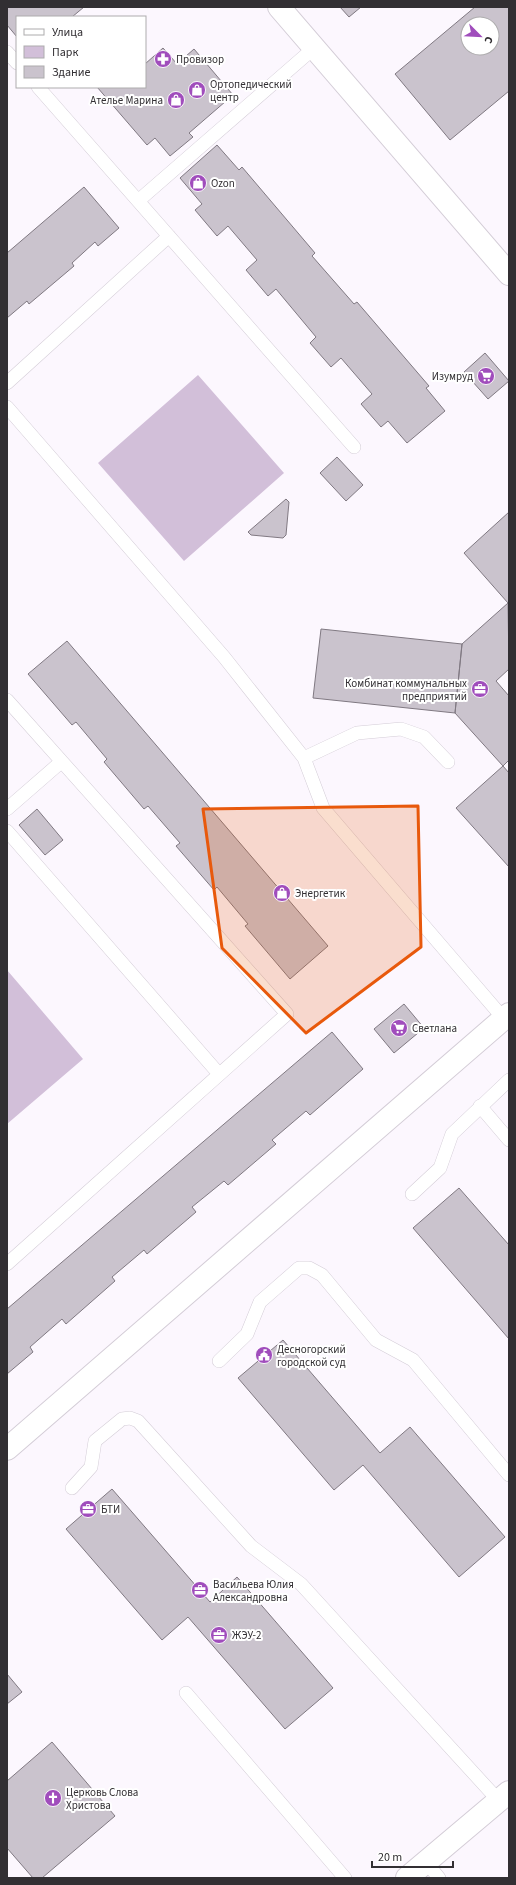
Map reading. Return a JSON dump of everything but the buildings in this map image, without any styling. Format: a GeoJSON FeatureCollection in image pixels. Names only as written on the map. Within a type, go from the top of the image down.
{"type":"FeatureCollection","features":[{"type":"Feature","properties":{"kind":"street"},"geometry":{"type":"LineString","coordinates":[[278,7],[509,274]]}},
{"type":"Feature","properties":{"kind":"street"},"geometry":{"type":"LineString","coordinates":[[7,1449],[506,1016]]}},
{"type":"Feature","properties":{"kind":"street"},"geometry":{"type":"LineString","coordinates":[[407,1878],[432,1870],[504,1796]]}},
{"type":"Feature","properties":{"kind":"lane"},"geometry":{"type":"LineString","coordinates":[[138,201],[314,48]]}},
{"type":"Feature","properties":{"kind":"lane"},"geometry":{"type":"LineString","coordinates":[[7,52],[16,62]]}},
{"type":"Feature","properties":{"kind":"lane"},"geometry":{"type":"LineString","coordinates":[[39,88],[354,447]]}},
{"type":"Feature","properties":{"kind":"lane"},"geometry":{"type":"LineString","coordinates":[[7,383],[169,236]]}},
{"type":"Feature","properties":{"kind":"lane"},"geometry":{"type":"LineString","coordinates":[[7,407],[224,657],[304,758],[323,808],[506,1016]]}},
{"type":"Feature","properties":{"kind":"lane"},"geometry":{"type":"LineString","coordinates":[[7,700],[287,1014],[7,1264]]}},
{"type":"Feature","properties":{"kind":"lane"},"geometry":{"type":"LineString","coordinates":[[304,758],[356,733],[401,729],[424,737],[448,762]]}},
{"type":"Feature","properties":{"kind":"lane"},"geometry":{"type":"LineString","coordinates":[[7,809],[61,762]]}},
{"type":"Feature","properties":{"kind":"lane"},"geometry":{"type":"LineString","coordinates":[[7,831],[220,1074]]}},
{"type":"Feature","properties":{"kind":"lane"},"geometry":{"type":"LineString","coordinates":[[412,1194],[440,1168],[452,1134],[509,1080]]}},
{"type":"Feature","properties":{"kind":"lane"},"geometry":{"type":"LineString","coordinates":[[480,1106],[509,1140]]}},
{"type":"Feature","properties":{"kind":"lane"},"geometry":{"type":"LineString","coordinates":[[219,1361],[247,1334],[260,1302],[299,1268],[309,1268],[322,1275],[376,1340],[413,1360],[509,1475]]}},
{"type":"Feature","properties":{"kind":"lane"},"geometry":{"type":"LineString","coordinates":[[72,1488],[91,1467],[95,1441],[122,1419],[130,1418],[138,1420],[250,1546],[301,1584],[504,1796]]}},
{"type":"Feature","properties":{"kind":"lane"},"geometry":{"type":"LineString","coordinates":[[186,1693],[345,1878]]}},
{"type":"Feature","properties":{"kind":"highlighted area"},"geometry":{"type":"Polygon","coordinates":[[[418,806],[421,947],[306,1033],[222,948],[203,809],[418,806]]]}},
{"type":"Feature","properties":{"kind":"green space"},"geometry":{"type":"Polygon","coordinates":[[[198,375],[284,473],[184,561],[98,463],[198,375]]]}},
{"type":"Feature","properties":{"kind":"green space"},"geometry":{"type":"Polygon","coordinates":[[[7,970],[83,1059],[7,1124],[7,970]]]}},
{"type":"Feature","properties":{"kind":"place","name":"Провизор"},"geometry":{"type":"Point","coordinates":[163,59]}},
{"type":"Feature","properties":{"kind":"place","name":"Ортопедический центр"},"geometry":{"type":"Point","coordinates":[197,90]}},
{"type":"Feature","properties":{"kind":"place","name":"Ателье Марина"},"geometry":{"type":"Point","coordinates":[176,100]}},
{"type":"Feature","properties":{"kind":"place","name":"Ozon"},"geometry":{"type":"Point","coordinates":[198,183]}},
{"type":"Feature","properties":{"kind":"place","name":"Изумруд"},"geometry":{"type":"Point","coordinates":[486,376]}},
{"type":"Feature","properties":{"kind":"place","name":"Комбинат коммунальных предприятий"},"geometry":{"type":"Point","coordinates":[480,689]}},
{"type":"Feature","properties":{"kind":"place","name":"Энергетик"},"geometry":{"type":"Point","coordinates":[282,893]}},
{"type":"Feature","properties":{"kind":"place","name":"Светлана"},"geometry":{"type":"Point","coordinates":[399,1028]}},
{"type":"Feature","properties":{"kind":"place","name":"Десногорский городской суд"},"geometry":{"type":"Point","coordinates":[264,1355]}},
{"type":"Feature","properties":{"kind":"place","name":"БТИ"},"geometry":{"type":"Point","coordinates":[88,1509]}},
{"type":"Feature","properties":{"kind":"place","name":"Васильева Юлия Александровна"},"geometry":{"type":"Point","coordinates":[200,1590]}},
{"type":"Feature","properties":{"kind":"place","name":"ЖЭУ-2"},"geometry":{"type":"Point","coordinates":[219,1635]}},
{"type":"Feature","properties":{"kind":"place","name":"Церковь Слова Христова"},"geometry":{"type":"Point","coordinates":[53,1798]}}]}
